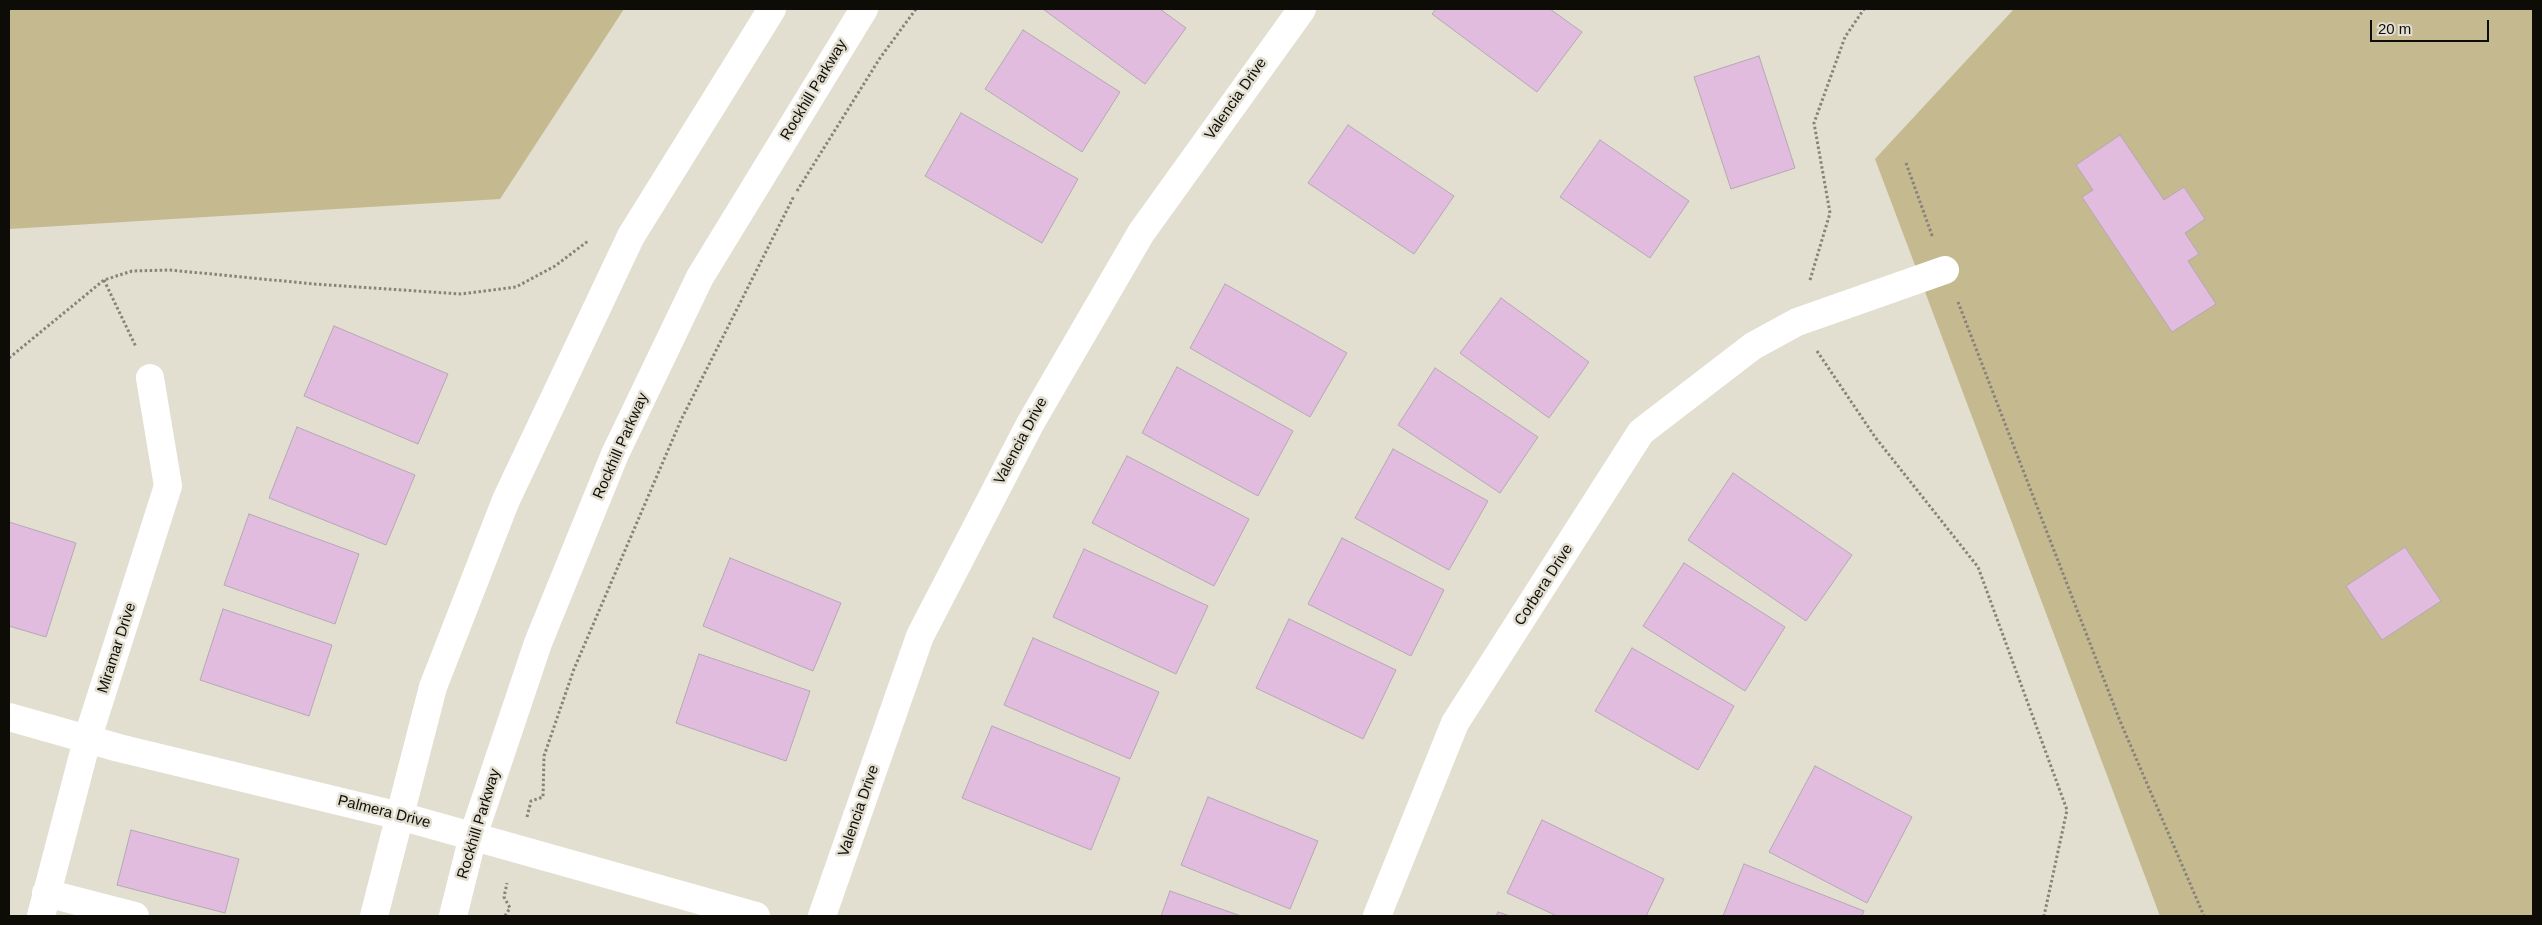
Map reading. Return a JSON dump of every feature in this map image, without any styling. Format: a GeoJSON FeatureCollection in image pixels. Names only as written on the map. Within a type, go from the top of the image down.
{"type":"FeatureCollection","features":[{"type":"Feature","properties":{"kind":"street"},"geometry":{"type":"LineString","coordinates":[[374,916],[432,687],[506,500],[631,236],[772,9]]}},
{"type":"Feature","properties":{"kind":"street","name":"Rockhill Parkway"},"geometry":{"type":"LineString","coordinates":[[453,916],[473,836],[538,642],[615,454],[700,277],[864,9]]}},
{"type":"Feature","properties":{"kind":"street","name":"Valencia Drive"},"geometry":{"type":"LineString","coordinates":[[822,916],[920,636],[1030,424],[1141,233],[1302,9]]}},
{"type":"Feature","properties":{"kind":"street","name":"Corbera Drive"},"geometry":{"type":"LineString","coordinates":[[1377,916],[1455,723],[1641,432],[1753,346],[1797,322],[1945,270]]}},
{"type":"Feature","properties":{"kind":"street","name":"Miramar Drive"},"geometry":{"type":"LineString","coordinates":[[43,905],[87,740],[168,486],[150,378]]}},
{"type":"Feature","properties":{"kind":"street","name":"Palmera Drive"},"geometry":{"type":"LineString","coordinates":[[9,717],[87,740],[400,816],[756,916]]}},
{"type":"Feature","properties":{"kind":"street"},"geometry":{"type":"LineString","coordinates":[[43,905],[135,916]]}},
{"type":"Feature","properties":{"kind":"path"},"geometry":{"type":"LineString","coordinates":[[505,916],[510,908],[504,897],[517,848],[531,801],[543,797],[544,756],[574,669],[681,420],[793,196],[880,58],[916,9]]}},
{"type":"Feature","properties":{"kind":"path"},"geometry":{"type":"LineString","coordinates":[[1864,9],[1845,37],[1814,123],[1830,213],[1797,322],[1874,436],[1978,567],[2067,810],[2044,916]]}},
{"type":"Feature","properties":{"kind":"path"},"geometry":{"type":"LineString","coordinates":[[1906,163],[1945,270],[2120,720],[2204,916]]}},
{"type":"Feature","properties":{"kind":"path"},"geometry":{"type":"LineString","coordinates":[[9,358],[104,280],[132,271],[170,270],[314,284],[461,294],[516,287],[555,266],[590,240]]}},
{"type":"Feature","properties":{"kind":"path"},"geometry":{"type":"LineString","coordinates":[[104,280],[150,378]]}},
{"type":"Feature","properties":{"kind":"shaded area"},"geometry":{"type":"Polygon","coordinates":[[[9,9],[624,9],[500,199],[9,229],[9,9]]]}},
{"type":"Feature","properties":{"kind":"shaded area"},"geometry":{"type":"Polygon","coordinates":[[[2014,9],[2533,9],[2533,916],[2160,916],[1875,159],[2014,9]]]}},
{"type":"Feature","properties":{"kind":"building"},"geometry":{"type":"Polygon","coordinates":[[[1043,9],[1160,9],[1186,28],[1145,84],[1043,9]]]}},
{"type":"Feature","properties":{"kind":"building"},"geometry":{"type":"Polygon","coordinates":[[[1436,9],[1550,9],[1582,32],[1537,92],[1432,14],[1436,9]]]}},
{"type":"Feature","properties":{"kind":"building"},"geometry":{"type":"Polygon","coordinates":[[[1023,30],[1120,92],[1082,152],[985,89],[1023,30]]]}},
{"type":"Feature","properties":{"kind":"building"},"geometry":{"type":"Polygon","coordinates":[[[1759,56],[1795,168],[1731,189],[1694,77],[1759,56]]]}},
{"type":"Feature","properties":{"kind":"building"},"geometry":{"type":"Polygon","coordinates":[[[961,113],[1078,179],[1042,243],[925,176],[961,113]]]}},
{"type":"Feature","properties":{"kind":"building"},"geometry":{"type":"Polygon","coordinates":[[[1348,125],[1454,196],[1414,254],[1308,183],[1348,125]]]}},
{"type":"Feature","properties":{"kind":"building"},"geometry":{"type":"Polygon","coordinates":[[[2120,135],[2164,200],[2184,187],[2205,219],[2185,233],[2199,254],[2188,261],[2216,304],[2172,332],[2082,197],[2093,190],[2076,165],[2120,135]]]}},
{"type":"Feature","properties":{"kind":"building"},"geometry":{"type":"Polygon","coordinates":[[[1600,140],[1689,201],[1650,258],[1560,197],[1600,140]]]}},
{"type":"Feature","properties":{"kind":"building"},"geometry":{"type":"Polygon","coordinates":[[[1225,284],[1347,353],[1310,417],[1190,348],[1225,284]]]}},
{"type":"Feature","properties":{"kind":"building"},"geometry":{"type":"Polygon","coordinates":[[[1501,298],[1589,362],[1549,418],[1460,353],[1501,298]]]}},
{"type":"Feature","properties":{"kind":"building"},"geometry":{"type":"Polygon","coordinates":[[[334,326],[448,374],[418,444],[304,396],[334,326]]]}},
{"type":"Feature","properties":{"kind":"building"},"geometry":{"type":"Polygon","coordinates":[[[1177,367],[1293,431],[1258,496],[1142,433],[1177,367]]]}},
{"type":"Feature","properties":{"kind":"building"},"geometry":{"type":"Polygon","coordinates":[[[1435,368],[1538,437],[1500,493],[1398,425],[1435,368]]]}},
{"type":"Feature","properties":{"kind":"building"},"geometry":{"type":"Polygon","coordinates":[[[297,427],[415,475],[386,545],[269,498],[297,427]]]}},
{"type":"Feature","properties":{"kind":"building"},"geometry":{"type":"Polygon","coordinates":[[[1393,449],[1488,501],[1449,570],[1355,518],[1393,449]]]}},
{"type":"Feature","properties":{"kind":"building"},"geometry":{"type":"Polygon","coordinates":[[[1127,456],[1249,519],[1214,586],[1092,523],[1127,456]]]}},
{"type":"Feature","properties":{"kind":"building"},"geometry":{"type":"Polygon","coordinates":[[[1733,473],[1852,555],[1806,621],[1688,540],[1733,473]]]}},
{"type":"Feature","properties":{"kind":"building"},"geometry":{"type":"Polygon","coordinates":[[[249,514],[359,554],[335,624],[224,585],[249,514]]]}},
{"type":"Feature","properties":{"kind":"building"},"geometry":{"type":"Polygon","coordinates":[[[9,522],[76,543],[46,637],[9,626],[9,522]]]}},
{"type":"Feature","properties":{"kind":"building"},"geometry":{"type":"Polygon","coordinates":[[[1342,538],[1444,590],[1411,656],[1308,604],[1342,538]]]}},
{"type":"Feature","properties":{"kind":"building"},"geometry":{"type":"Polygon","coordinates":[[[2405,547],[2441,601],[2382,640],[2346,586],[2405,547]]]}},
{"type":"Feature","properties":{"kind":"building"},"geometry":{"type":"Polygon","coordinates":[[[1084,549],[1208,606],[1176,674],[1053,617],[1084,549]]]}},
{"type":"Feature","properties":{"kind":"building"},"geometry":{"type":"Polygon","coordinates":[[[730,558],[841,603],[813,671],[703,626],[730,558]]]}},
{"type":"Feature","properties":{"kind":"building"},"geometry":{"type":"Polygon","coordinates":[[[1684,563],[1785,627],[1745,691],[1643,626],[1684,563]]]}},
{"type":"Feature","properties":{"kind":"building"},"geometry":{"type":"Polygon","coordinates":[[[223,609],[332,645],[309,716],[200,680],[223,609]]]}},
{"type":"Feature","properties":{"kind":"building"},"geometry":{"type":"Polygon","coordinates":[[[1289,619],[1396,670],[1363,739],[1256,688],[1289,619]]]}},
{"type":"Feature","properties":{"kind":"building"},"geometry":{"type":"Polygon","coordinates":[[[1033,638],[1159,692],[1130,759],[1004,705],[1033,638]]]}},
{"type":"Feature","properties":{"kind":"building"},"geometry":{"type":"Polygon","coordinates":[[[1632,648],[1734,706],[1698,770],[1595,711],[1632,648]]]}},
{"type":"Feature","properties":{"kind":"building"},"geometry":{"type":"Polygon","coordinates":[[[699,654],[810,691],[786,761],[676,723],[699,654]]]}},
{"type":"Feature","properties":{"kind":"building"},"geometry":{"type":"Polygon","coordinates":[[[992,726],[1120,778],[1091,850],[962,798],[992,726]]]}},
{"type":"Feature","properties":{"kind":"building"},"geometry":{"type":"Polygon","coordinates":[[[1815,766],[1912,817],[1867,903],[1769,852],[1815,766]]]}},
{"type":"Feature","properties":{"kind":"building"},"geometry":{"type":"Polygon","coordinates":[[[1208,797],[1318,841],[1290,909],[1181,865],[1208,797]]]}},
{"type":"Feature","properties":{"kind":"building"},"geometry":{"type":"Polygon","coordinates":[[[1542,820],[1664,879],[1646,916],[1557,916],[1507,893],[1542,820]]]}},
{"type":"Feature","properties":{"kind":"building"},"geometry":{"type":"Polygon","coordinates":[[[131,830],[239,859],[225,913],[117,885],[131,830]]]}},
{"type":"Feature","properties":{"kind":"building"},"geometry":{"type":"Polygon","coordinates":[[[1744,864],[1864,911],[1862,916],[1723,916],[1744,864]]]}},
{"type":"Feature","properties":{"kind":"building"},"geometry":{"type":"Polygon","coordinates":[[[1170,891],[1241,916],[1161,916],[1170,891]]]}},
{"type":"Feature","properties":{"kind":"building"},"geometry":{"type":"Polygon","coordinates":[[[1498,912],[1510,916],[1496,916],[1498,912]]]}}]}
